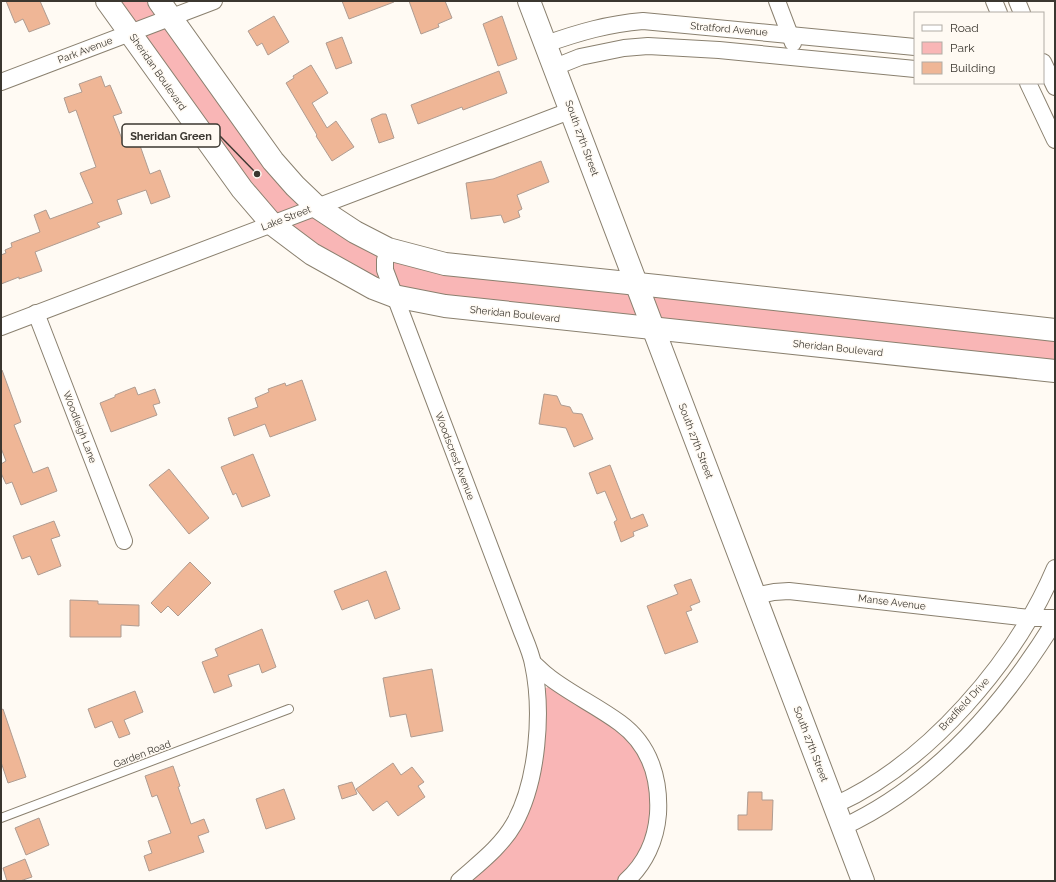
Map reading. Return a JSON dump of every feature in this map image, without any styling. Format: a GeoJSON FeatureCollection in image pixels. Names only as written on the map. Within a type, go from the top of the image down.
{"type":"FeatureCollection","features":[{"type":"Feature","properties":{"kind":"main road","name":"Sheridan Boulevard"},"geometry":{"type":"LineString","coordinates":[[107,1],[242,189],[272,224],[312,254],[340,271],[373,288],[394,296],[446,306],[1055,371]]}},
{"type":"Feature","properties":{"kind":"main road","name":"South 27th Street"},"geometry":{"type":"LineString","coordinates":[[530,1],[863,881]]}},
{"type":"Feature","properties":{"kind":"main road"},"geometry":{"type":"LineString","coordinates":[[164,9],[273,161],[295,186],[317,207],[355,232],[388,249],[445,264],[636,283],[1055,330]]}},
{"type":"Feature","properties":{"kind":"street","name":"Park Avenue"},"geometry":{"type":"LineString","coordinates":[[1,82],[130,33],[164,9],[214,1]]}},
{"type":"Feature","properties":{"kind":"street"},"geometry":{"type":"LineString","coordinates":[[777,1],[790,34],[797,58]]}},
{"type":"Feature","properties":{"kind":"street"},"geometry":{"type":"LineString","coordinates":[[994,1],[999,12]]}},
{"type":"Feature","properties":{"kind":"street"},"geometry":{"type":"LineString","coordinates":[[1017,1],[1022,12]]}},
{"type":"Feature","properties":{"kind":"street","name":"Stratford Avenue"},"geometry":{"type":"LineString","coordinates":[[546,44],[596,28],[618,23],[643,20],[914,47]]}},
{"type":"Feature","properties":{"kind":"street"},"geometry":{"type":"LineString","coordinates":[[555,67],[580,57],[624,48],[648,46],[719,50],[914,69]]}},
{"type":"Feature","properties":{"kind":"street"},"geometry":{"type":"LineString","coordinates":[[1044,61],[1055,61]]}},
{"type":"Feature","properties":{"kind":"street"},"geometry":{"type":"LineString","coordinates":[[1044,64],[1052,84]]}},
{"type":"Feature","properties":{"kind":"street"},"geometry":{"type":"LineString","coordinates":[[1028,84],[1055,140]]}},
{"type":"Feature","properties":{"kind":"street","name":"Lake Street"},"geometry":{"type":"LineString","coordinates":[[1,327],[572,110]]}},
{"type":"Feature","properties":{"kind":"street","name":"Woodscrest Avenue"},"geometry":{"type":"LineString","coordinates":[[388,249],[385,260],[385,270],[533,662],[538,702],[536,749],[532,774],[514,824],[499,844],[459,881]]}},
{"type":"Feature","properties":{"kind":"street","name":"Woodleigh Lane"},"geometry":{"type":"LineString","coordinates":[[36,313],[124,541]]}},
{"type":"Feature","properties":{"kind":"street","name":"Bradfield Drive"},"geometry":{"type":"LineString","coordinates":[[834,805],[855,796],[901,766],[951,720],[976,694],[997,667],[1030,618],[1055,568]]}},
{"type":"Feature","properties":{"kind":"street","name":"Manse Avenue"},"geometry":{"type":"LineString","coordinates":[[755,596],[789,591],[1030,618],[1054,625]]}},
{"type":"Feature","properties":{"kind":"street"},"geometry":{"type":"LineString","coordinates":[[843,827],[859,820],[891,800],[927,774],[954,750],[979,724],[1004,693],[1054,625]]}},
{"type":"Feature","properties":{"kind":"street","name":"Woodscrest Avenue"},"geometry":{"type":"LineString","coordinates":[[533,662],[548,677],[621,724],[633,735],[643,748],[652,766],[657,781],[659,800],[658,819],[654,838],[646,856],[638,868],[626,881]]}},
{"type":"Feature","properties":{"kind":"lane","name":"Garden Road"},"geometry":{"type":"LineString","coordinates":[[1,818],[289,709]]}},
{"type":"Feature","properties":{"kind":"green space"},"geometry":{"type":"Polygon","coordinates":[[[107,1],[159,1],[273,161],[388,249],[1055,330],[1055,371],[418,302],[272,224],[107,1]]]}},
{"type":"Feature","properties":{"kind":"green space"},"geometry":{"type":"Polygon","coordinates":[[[552,687],[614,725],[634,746],[643,762],[651,787],[650,836],[620,881],[471,881],[518,827],[543,689],[552,687]]]}},
{"type":"Feature","properties":{"kind":"building"},"geometry":{"type":"Polygon","coordinates":[[[6,1],[40,1],[50,24],[29,32],[23,19],[15,23],[6,1]]]}},
{"type":"Feature","properties":{"kind":"building"},"geometry":{"type":"Polygon","coordinates":[[[342,1],[394,1],[394,2],[349,19],[342,1]]]}},
{"type":"Feature","properties":{"kind":"building"},"geometry":{"type":"Polygon","coordinates":[[[409,1],[445,1],[452,18],[438,24],[439,27],[421,34],[409,1]]]}},
{"type":"Feature","properties":{"kind":"building"},"geometry":{"type":"Polygon","coordinates":[[[274,16],[289,42],[268,55],[262,43],[257,46],[248,31],[274,16]]]}},
{"type":"Feature","properties":{"kind":"building"},"geometry":{"type":"Polygon","coordinates":[[[502,16],[517,59],[498,66],[483,24],[502,16]]]}},
{"type":"Feature","properties":{"kind":"building"},"geometry":{"type":"Polygon","coordinates":[[[342,37],[352,63],[336,69],[326,43],[342,37]]]}},
{"type":"Feature","properties":{"kind":"building"},"geometry":{"type":"Polygon","coordinates":[[[311,65],[328,93],[312,103],[327,128],[336,121],[354,147],[332,161],[286,83],[294,78],[293,76],[311,65]]]}},
{"type":"Feature","properties":{"kind":"building"},"geometry":{"type":"Polygon","coordinates":[[[499,71],[507,93],[463,110],[462,107],[418,124],[411,105],[499,71]]]}},
{"type":"Feature","properties":{"kind":"building"},"geometry":{"type":"Polygon","coordinates":[[[101,76],[105,87],[110,85],[122,113],[113,116],[122,139],[136,134],[150,174],[160,170],[170,197],[151,204],[146,190],[117,200],[122,214],[97,223],[100,227],[35,252],[42,271],[19,279],[19,277],[1,284],[1,255],[6,253],[5,250],[12,247],[11,243],[40,232],[34,215],[46,210],[50,219],[93,203],[80,173],[96,167],[76,110],[69,113],[64,98],[82,92],[79,84],[101,76]]]}},
{"type":"Feature","properties":{"kind":"building"},"geometry":{"type":"Polygon","coordinates":[[[382,114],[386,114],[394,138],[379,143],[371,119],[382,114]]]}},
{"type":"Feature","properties":{"kind":"building"},"geometry":{"type":"Polygon","coordinates":[[[541,161],[549,182],[517,195],[522,209],[518,211],[520,217],[504,223],[501,215],[471,219],[466,183],[493,179],[541,161]]]}},
{"type":"Feature","properties":{"kind":"building"},"geometry":{"type":"Polygon","coordinates":[[[2,370],[21,422],[14,425],[33,473],[48,467],[57,491],[21,505],[12,482],[6,484],[1,473],[1,464],[6,461],[1,448],[2,370]]]}},
{"type":"Feature","properties":{"kind":"building"},"geometry":{"type":"Polygon","coordinates":[[[302,380],[316,420],[270,437],[265,424],[234,436],[228,418],[258,407],[255,398],[269,392],[268,389],[285,383],[286,386],[302,380]]]}},
{"type":"Feature","properties":{"kind":"building"},"geometry":{"type":"Polygon","coordinates":[[[135,387],[138,395],[155,389],[160,403],[153,405],[157,415],[111,432],[100,403],[135,387]]]}},
{"type":"Feature","properties":{"kind":"building"},"geometry":{"type":"Polygon","coordinates":[[[544,394],[557,396],[561,405],[570,407],[573,413],[582,414],[593,439],[574,447],[566,428],[539,424],[544,394]]]}},
{"type":"Feature","properties":{"kind":"building"},"geometry":{"type":"Polygon","coordinates":[[[253,454],[270,496],[242,507],[236,493],[233,495],[221,467],[253,454]]]}},
{"type":"Feature","properties":{"kind":"building"},"geometry":{"type":"Polygon","coordinates":[[[610,465],[631,519],[643,514],[648,526],[633,532],[634,536],[621,542],[614,522],[617,520],[605,491],[597,494],[589,473],[610,465]]]}},
{"type":"Feature","properties":{"kind":"building"},"geometry":{"type":"Polygon","coordinates":[[[169,469],[209,518],[189,534],[149,485],[169,469]]]}},
{"type":"Feature","properties":{"kind":"building"},"geometry":{"type":"Polygon","coordinates":[[[54,521],[60,536],[51,539],[61,566],[38,575],[30,556],[22,559],[13,536],[54,521]]]}},
{"type":"Feature","properties":{"kind":"building"},"geometry":{"type":"Polygon","coordinates":[[[190,562],[211,583],[178,616],[168,606],[161,613],[151,603],[190,562]]]}},
{"type":"Feature","properties":{"kind":"building"},"geometry":{"type":"Polygon","coordinates":[[[386,571],[400,609],[375,619],[368,600],[342,610],[334,591],[386,571]]]}},
{"type":"Feature","properties":{"kind":"building"},"geometry":{"type":"Polygon","coordinates":[[[691,579],[700,602],[690,606],[692,610],[686,612],[698,642],[665,654],[647,606],[678,594],[674,585],[691,579]]]}},
{"type":"Feature","properties":{"kind":"building"},"geometry":{"type":"Polygon","coordinates":[[[70,600],[98,601],[98,604],[139,605],[139,626],[121,625],[121,637],[70,637],[70,600]]]}},
{"type":"Feature","properties":{"kind":"building"},"geometry":{"type":"Polygon","coordinates":[[[262,629],[276,667],[262,673],[259,664],[228,675],[232,686],[214,693],[202,662],[218,656],[215,649],[262,629]]]}},
{"type":"Feature","properties":{"kind":"building"},"geometry":{"type":"Polygon","coordinates":[[[432,669],[443,731],[411,737],[406,714],[390,717],[383,678],[432,669]]]}},
{"type":"Feature","properties":{"kind":"building"},"geometry":{"type":"Polygon","coordinates":[[[135,691],[143,712],[124,720],[130,734],[119,738],[112,721],[95,728],[88,709],[135,691]]]}},
{"type":"Feature","properties":{"kind":"building"},"geometry":{"type":"Polygon","coordinates":[[[3,709],[26,777],[8,783],[1,762],[1,710],[3,709]]]}},
{"type":"Feature","properties":{"kind":"building"},"geometry":{"type":"Polygon","coordinates":[[[393,763],[401,775],[412,767],[424,782],[418,786],[425,797],[398,816],[387,801],[373,811],[356,789],[393,763]]]}},
{"type":"Feature","properties":{"kind":"building"},"geometry":{"type":"Polygon","coordinates":[[[173,766],[180,786],[178,787],[191,824],[204,819],[209,832],[198,836],[204,852],[149,871],[144,856],[152,853],[148,841],[171,833],[157,795],[152,797],[145,776],[173,766]]]}},
{"type":"Feature","properties":{"kind":"building"},"geometry":{"type":"Polygon","coordinates":[[[352,782],[357,794],[342,799],[338,786],[352,782]]]}},
{"type":"Feature","properties":{"kind":"building"},"geometry":{"type":"Polygon","coordinates":[[[284,789],[295,819],[266,829],[256,799],[284,789]]]}},
{"type":"Feature","properties":{"kind":"building"},"geometry":{"type":"Polygon","coordinates":[[[748,792],[762,792],[762,800],[773,800],[772,830],[738,830],[738,815],[747,815],[748,792]]]}},
{"type":"Feature","properties":{"kind":"building"},"geometry":{"type":"Polygon","coordinates":[[[39,818],[49,845],[26,855],[15,828],[39,818]]]}},
{"type":"Feature","properties":{"kind":"building"},"geometry":{"type":"Polygon","coordinates":[[[25,859],[32,877],[20,881],[7,881],[3,868],[25,859]]]}},
{"type":"Feature","properties":{"kind":"place","name":"Sheridan Green"},"geometry":{"type":"Point","coordinates":[257,174]}}]}
